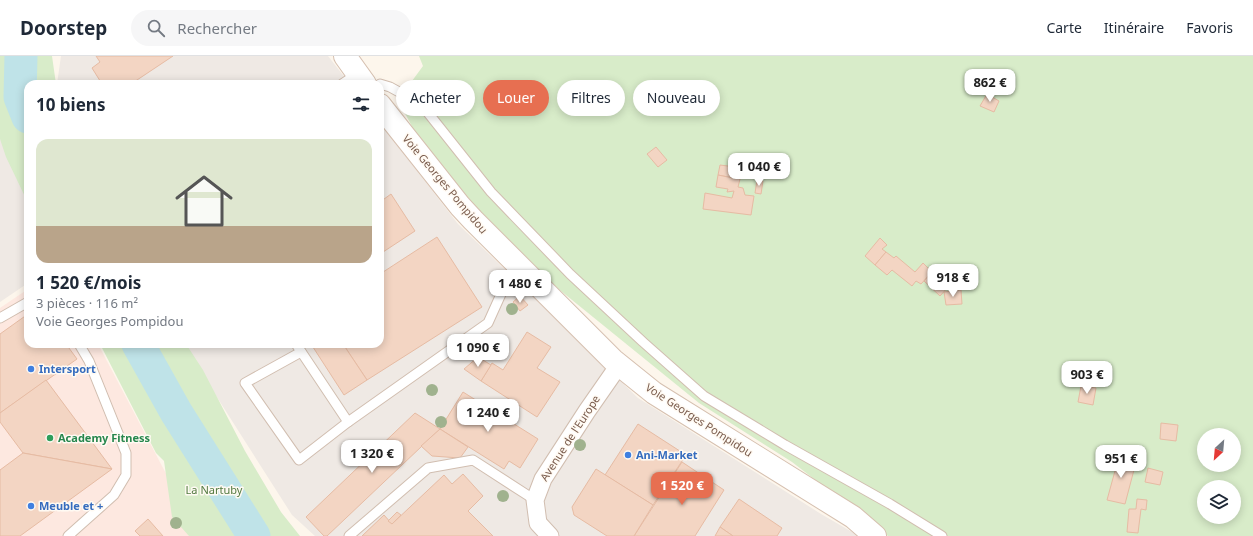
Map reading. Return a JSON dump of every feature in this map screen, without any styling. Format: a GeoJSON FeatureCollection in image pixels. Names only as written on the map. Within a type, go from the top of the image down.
{"type":"FeatureCollection","features":[{"type":"Feature","properties":{"kind":"street"},"geometry":{"type":"LineString","coordinates":[[344,56],[363,80]]}},
{"type":"Feature","properties":{"kind":"street","name":"Voie Georges Pompidou"},"geometry":{"type":"LineString","coordinates":[[384,109],[460,206],[515,263],[619,365],[654,393],[853,517],[875,536]]}},
{"type":"Feature","properties":{"kind":"street","name":"Avenue de l'Europe"},"geometry":{"type":"LineString","coordinates":[[550,536],[538,523],[535,500],[542,479],[619,365]]}},
{"type":"Feature","properties":{"kind":"lane"},"geometry":{"type":"LineString","coordinates":[[384,86],[422,104],[492,192],[570,274],[704,396],[785,445],[890,504],[942,536]]}},
{"type":"Feature","properties":{"kind":"lane"},"geometry":{"type":"LineString","coordinates":[[348,422],[298,348],[245,383],[299,460],[348,422],[488,323],[515,263]]}},
{"type":"Feature","properties":{"kind":"lane"},"geometry":{"type":"LineString","coordinates":[[0,318],[24,304]]}},
{"type":"Feature","properties":{"kind":"lane"},"geometry":{"type":"LineString","coordinates":[[68,536],[114,495],[126,475],[126,453],[89,361],[82,348]]}},
{"type":"Feature","properties":{"kind":"lane"},"geometry":{"type":"LineString","coordinates":[[349,536],[428,468],[473,460],[535,500]]}},
{"type":"Feature","properties":{"kind":"shaded area"},"geometry":{"type":"Polygon","coordinates":[[[61,56],[328,56],[347,80],[58,80],[61,56]]]}},
{"type":"Feature","properties":{"kind":"shaded area"},"geometry":{"type":"Polygon","coordinates":[[[384,128],[458,224],[638,398],[821,514],[859,536],[315,536],[292,515],[186,348],[384,348],[384,128]]]}},
{"type":"Feature","properties":{"kind":"shaded area"},"geometry":{"type":"Polygon","coordinates":[[[0,136],[24,186],[24,286],[0,302],[0,136]]]}},
{"type":"Feature","properties":{"kind":"shaded area"},"geometry":{"type":"Polygon","coordinates":[[[24,292],[24,348],[100,348],[184,508],[206,536],[0,536],[0,308],[24,292]]]}},
{"type":"Feature","properties":{"kind":"green space"},"geometry":{"type":"Polygon","coordinates":[[[0,56],[52,56],[55,80],[24,80],[24,195],[6,157],[0,139],[0,56]]]}},
{"type":"Feature","properties":{"kind":"green space"},"geometry":{"type":"Polygon","coordinates":[[[419,56],[1253,56],[1253,536],[888,536],[792,462],[699,403],[540,274],[478,212],[418,138],[406,116],[475,116],[475,80],[413,80],[423,66],[419,56]]]}},
{"type":"Feature","properties":{"kind":"green space","name":"La Nartuby"},"geometry":{"type":"Polygon","coordinates":[[[102,348],[189,348],[203,370],[245,451],[281,512],[300,536],[189,536],[172,517],[164,461],[156,453],[102,348]]]}},
{"type":"Feature","properties":{"kind":"building"},"geometry":{"type":"Polygon","coordinates":[[[96,56],[173,56],[137,80],[100,80],[92,68],[100,62],[96,56]]]}},
{"type":"Feature","properties":{"kind":"building"},"geometry":{"type":"Polygon","coordinates":[[[987,94],[999,101],[994,112],[980,106],[987,94]]]}},
{"type":"Feature","properties":{"kind":"building"},"geometry":{"type":"Polygon","coordinates":[[[656,147],[667,160],[658,167],[647,154],[656,147]]]}},
{"type":"Feature","properties":{"kind":"building"},"geometry":{"type":"Polygon","coordinates":[[[720,165],[735,167],[733,178],[718,175],[720,165]]]}},
{"type":"Feature","properties":{"kind":"building"},"geometry":{"type":"Polygon","coordinates":[[[718,175],[733,178],[733,175],[739,176],[740,179],[738,187],[743,188],[745,195],[754,196],[751,215],[703,209],[705,193],[732,198],[734,191],[727,192],[728,189],[716,187],[718,175]]]}},
{"type":"Feature","properties":{"kind":"building"},"geometry":{"type":"Polygon","coordinates":[[[757,180],[763,181],[761,194],[755,193],[757,180]]]}},
{"type":"Feature","properties":{"kind":"building"},"geometry":{"type":"Polygon","coordinates":[[[391,194],[415,231],[384,251],[384,199],[391,194]]]}},
{"type":"Feature","properties":{"kind":"building"},"geometry":{"type":"Polygon","coordinates":[[[437,237],[482,307],[367,380],[346,348],[384,348],[384,271],[437,237]]]}},
{"type":"Feature","properties":{"kind":"building"},"geometry":{"type":"Polygon","coordinates":[[[880,238],[887,245],[882,249],[886,252],[875,265],[865,256],[880,238]]]}},
{"type":"Feature","properties":{"kind":"building"},"geometry":{"type":"Polygon","coordinates":[[[886,252],[894,258],[896,256],[915,272],[923,263],[932,272],[921,284],[916,281],[912,286],[892,270],[887,275],[875,265],[886,252]]]}},
{"type":"Feature","properties":{"kind":"building"},"geometry":{"type":"Polygon","coordinates":[[[932,272],[948,287],[940,296],[924,281],[932,272]]]}},
{"type":"Feature","properties":{"kind":"building"},"geometry":{"type":"Polygon","coordinates":[[[961,290],[962,304],[946,305],[944,292],[961,290]]]}},
{"type":"Feature","properties":{"kind":"building"},"geometry":{"type":"Polygon","coordinates":[[[520,296],[528,305],[520,311],[513,302],[520,296]]]}},
{"type":"Feature","properties":{"kind":"building","name":"Intersport"},"geometry":{"type":"Polygon","coordinates":[[[24,317],[24,348],[69,348],[77,359],[0,413],[0,334],[24,317]]]}},
{"type":"Feature","properties":{"kind":"building"},"geometry":{"type":"Polygon","coordinates":[[[527,332],[551,347],[537,368],[560,382],[537,417],[481,381],[492,363],[503,370],[527,332]]]}},
{"type":"Feature","properties":{"kind":"building"},"geometry":{"type":"Polygon","coordinates":[[[314,348],[346,348],[367,380],[344,395],[314,348]]]}},
{"type":"Feature","properties":{"kind":"building"},"geometry":{"type":"Polygon","coordinates":[[[478,357],[491,365],[481,381],[464,369],[478,357]]]}},
{"type":"Feature","properties":{"kind":"building","name":"Academy Fitness"},"geometry":{"type":"Polygon","coordinates":[[[46,380],[112,469],[23,453],[0,422],[0,413],[46,380]]]}},
{"type":"Feature","properties":{"kind":"building"},"geometry":{"type":"Polygon","coordinates":[[[1081,386],[1096,388],[1093,405],[1078,402],[1081,386]]]}},
{"type":"Feature","properties":{"kind":"building"},"geometry":{"type":"Polygon","coordinates":[[[463,392],[538,439],[520,468],[509,461],[504,469],[440,429],[463,392]]]}},
{"type":"Feature","properties":{"kind":"building"},"geometry":{"type":"Polygon","coordinates":[[[415,413],[440,429],[327,536],[324,536],[306,517],[415,413]]]}},
{"type":"Feature","properties":{"kind":"building"},"geometry":{"type":"Polygon","coordinates":[[[1161,423],[1178,425],[1176,441],[1160,439],[1161,423]]]}},
{"type":"Feature","properties":{"kind":"building"},"geometry":{"type":"Polygon","coordinates":[[[638,424],[686,455],[653,505],[605,475],[638,424]]]}},
{"type":"Feature","properties":{"kind":"building"},"geometry":{"type":"Polygon","coordinates":[[[440,429],[468,447],[460,458],[432,456],[421,446],[440,429]]]}},
{"type":"Feature","properties":{"kind":"building"},"geometry":{"type":"Polygon","coordinates":[[[1121,449],[1130,451],[1127,465],[1135,466],[1125,504],[1107,500],[1121,449]]]}},
{"type":"Feature","properties":{"kind":"building","name":"Meuble et +"},"geometry":{"type":"Polygon","coordinates":[[[23,453],[112,469],[20,536],[0,536],[0,470],[23,453]]]}},
{"type":"Feature","properties":{"kind":"building"},"geometry":{"type":"Polygon","coordinates":[[[682,462],[724,490],[695,536],[634,536],[682,462]]]}},
{"type":"Feature","properties":{"kind":"building"},"geometry":{"type":"Polygon","coordinates":[[[1148,468],[1163,472],[1160,485],[1145,482],[1148,468]]]}},
{"type":"Feature","properties":{"kind":"building"},"geometry":{"type":"Polygon","coordinates":[[[596,469],[653,505],[634,536],[607,536],[574,515],[572,507],[596,469]]]}},
{"type":"Feature","properties":{"kind":"building"},"geometry":{"type":"Polygon","coordinates":[[[463,474],[483,496],[468,511],[493,536],[362,536],[384,515],[392,524],[444,475],[452,484],[463,474]]]}},
{"type":"Feature","properties":{"kind":"building"},"geometry":{"type":"Polygon","coordinates":[[[739,499],[782,528],[777,536],[733,536],[720,527],[739,499]]]}},
{"type":"Feature","properties":{"kind":"building"},"geometry":{"type":"Polygon","coordinates":[[[1137,499],[1147,500],[1146,510],[1141,509],[1138,533],[1127,532],[1129,509],[1136,509],[1137,499]]]}},
{"type":"Feature","properties":{"kind":"building"},"geometry":{"type":"Polygon","coordinates":[[[397,512],[401,515],[392,524],[388,521],[397,512]]]}},
{"type":"Feature","properties":{"kind":"building"},"geometry":{"type":"Polygon","coordinates":[[[148,519],[163,536],[140,536],[135,531],[148,519]]]}},
{"type":"Feature","properties":{"kind":"building"},"geometry":{"type":"Polygon","coordinates":[[[720,527],[733,536],[715,536],[720,527]]]}},
{"type":"Feature","properties":{"kind":"waterway","name":"La Nartuby"},"geometry":{"type":"LineString","coordinates":[[21,56],[20,97],[24,107]]}},
{"type":"Feature","properties":{"kind":"waterway","name":"La Nartuby"},"geometry":{"type":"LineString","coordinates":[[140,348],[176,412],[254,536]]}},
{"type":"Feature","properties":{"kind":"place","name":"Intersport"},"geometry":{"type":"Point","coordinates":[31,369]}},
{"type":"Feature","properties":{"kind":"place","name":"Academy Fitness"},"geometry":{"type":"Point","coordinates":[50,438]}},
{"type":"Feature","properties":{"kind":"place","name":"Ani-Market"},"geometry":{"type":"Point","coordinates":[628,455]}},
{"type":"Feature","properties":{"kind":"place","name":"Meuble et +"},"geometry":{"type":"Point","coordinates":[31,506]}}]}
